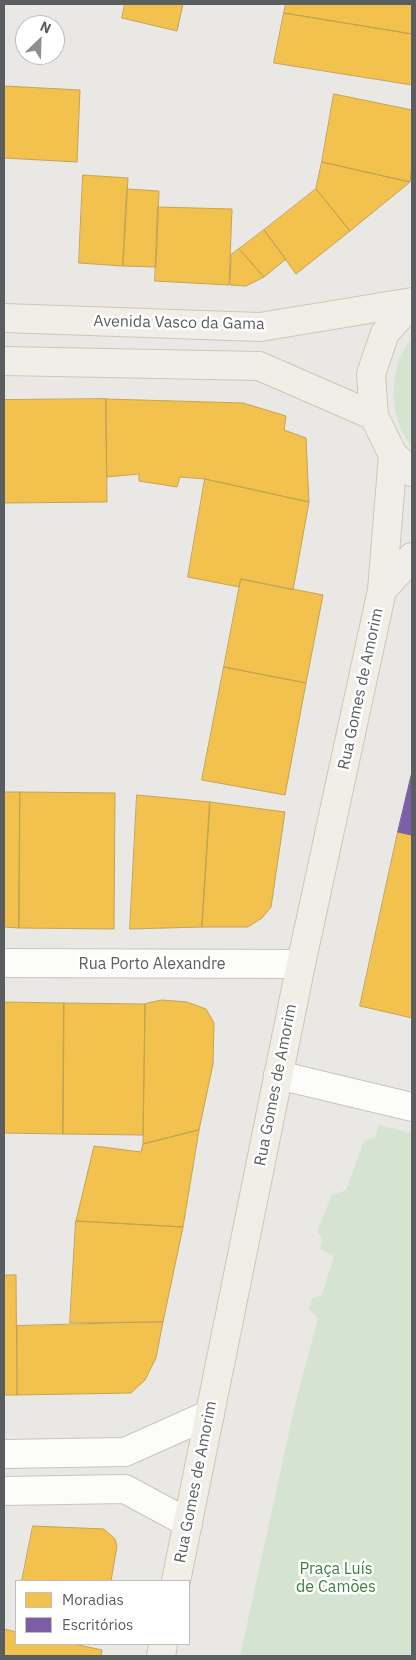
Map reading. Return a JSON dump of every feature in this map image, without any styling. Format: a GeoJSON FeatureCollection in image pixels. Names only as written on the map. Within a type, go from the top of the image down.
{"type":"FeatureCollection","features":[{"type":"Feature","properties":{"kind":"main road","name":"Avenida Vasco da Gama"},"geometry":{"type":"LineString","coordinates":[[4,318],[260,328],[412,302]]}},
{"type":"Feature","properties":{"kind":"main road"},"geometry":{"type":"LineString","coordinates":[[403,463],[374,416],[371,374],[385,333],[412,302]]}},
{"type":"Feature","properties":{"kind":"main road"},"geometry":{"type":"LineString","coordinates":[[4,361],[259,366],[374,416]]}},
{"type":"Feature","properties":{"kind":"main road","name":"Rua Gomes de Amorim"},"geometry":{"type":"LineString","coordinates":[[176,1580],[301,964],[382,590],[403,463]]}},
{"type":"Feature","properties":{"kind":"main road","name":"Rua Gomes de Amorim"},"geometry":{"type":"LineString","coordinates":[[382,590],[412,557]]}},
{"type":"Feature","properties":{"kind":"street","name":"Rua Porto Alexandre"},"geometry":{"type":"LineString","coordinates":[[4,963],[301,964]]}},
{"type":"Feature","properties":{"kind":"street"},"geometry":{"type":"LineString","coordinates":[[278,1075],[412,1107]]}},
{"type":"Feature","properties":{"kind":"street"},"geometry":{"type":"LineString","coordinates":[[4,1454],[125,1452],[210,1414]]}},
{"type":"Feature","properties":{"kind":"street"},"geometry":{"type":"LineString","coordinates":[[4,1491],[125,1489],[188,1523]]}},
{"type":"Feature","properties":{"kind":"green space"},"geometry":{"type":"Polygon","coordinates":[[[412,338],[412,446],[398,422],[394,392],[398,362],[412,338]]]}},
{"type":"Feature","properties":{"kind":"green space","name":"Praça Luís de Camões"},"geometry":{"type":"Polygon","coordinates":[[[379,1125],[412,1133],[412,1656],[240,1656],[295,1405],[318,1318],[309,1309],[312,1299],[322,1295],[334,1256],[320,1249],[322,1238],[317,1231],[332,1195],[346,1190],[364,1141],[375,1137],[379,1125]]]}},
{"type":"Feature","properties":{"kind":"building: Moradias"},"geometry":{"type":"Polygon","coordinates":[[[125,4],[183,4],[177,31],[122,18],[125,4]]]}},
{"type":"Feature","properties":{"kind":"building: Moradias"},"geometry":{"type":"Polygon","coordinates":[[[286,4],[412,4],[412,34],[284,13],[286,4]]]}},
{"type":"Feature","properties":{"kind":"building: Moradias"},"geometry":{"type":"Polygon","coordinates":[[[284,13],[412,34],[412,85],[274,63],[284,13]]]}},
{"type":"Feature","properties":{"kind":"building: Moradias"},"geometry":{"type":"Polygon","coordinates":[[[4,86],[80,90],[77,162],[4,158],[4,86]]]}},
{"type":"Feature","properties":{"kind":"building: Moradias"},"geometry":{"type":"Polygon","coordinates":[[[334,94],[412,110],[412,165],[410,182],[322,162],[334,94]]]}},
{"type":"Feature","properties":{"kind":"building: Moradias"},"geometry":{"type":"Polygon","coordinates":[[[322,162],[410,182],[350,231],[316,189],[322,162]]]}},
{"type":"Feature","properties":{"kind":"building: Moradias"},"geometry":{"type":"Polygon","coordinates":[[[83,175],[128,178],[123,266],[79,263],[83,175]]]}},
{"type":"Feature","properties":{"kind":"building: Moradias"},"geometry":{"type":"Polygon","coordinates":[[[127,189],[159,191],[156,267],[123,266],[127,189]]]}},
{"type":"Feature","properties":{"kind":"building: Moradias"},"geometry":{"type":"Polygon","coordinates":[[[316,189],[350,231],[296,274],[264,230],[316,189]]]}},
{"type":"Feature","properties":{"kind":"building: Moradias"},"geometry":{"type":"Polygon","coordinates":[[[158,207],[232,209],[229,285],[155,281],[158,207]]]}},
{"type":"Feature","properties":{"kind":"building: Moradias"},"geometry":{"type":"Polygon","coordinates":[[[264,230],[286,259],[264,277],[239,249],[264,230]]]}},
{"type":"Feature","properties":{"kind":"building: Moradias"},"geometry":{"type":"Polygon","coordinates":[[[239,249],[264,277],[246,286],[230,285],[231,255],[239,249]]]}},
{"type":"Feature","properties":{"kind":"building: Moradias"},"geometry":{"type":"Polygon","coordinates":[[[106,399],[243,403],[286,416],[284,430],[306,438],[309,502],[205,479],[180,477],[177,487],[139,481],[139,474],[107,477],[106,399]]]}},
{"type":"Feature","properties":{"kind":"building: Moradias"},"geometry":{"type":"Polygon","coordinates":[[[106,399],[107,502],[4,503],[4,400],[106,399]]]}},
{"type":"Feature","properties":{"kind":"building: Moradias"},"geometry":{"type":"Polygon","coordinates":[[[205,479],[309,502],[293,590],[241,579],[239,587],[188,577],[205,479]]]}},
{"type":"Feature","properties":{"kind":"building: Moradias"},"geometry":{"type":"Polygon","coordinates":[[[241,579],[323,595],[306,683],[224,667],[241,579]]]}},
{"type":"Feature","properties":{"kind":"building: Moradias"},"geometry":{"type":"Polygon","coordinates":[[[224,667],[306,683],[285,795],[202,780],[224,667]]]}},
{"type":"Feature","properties":{"kind":"building: Moradias"},"geometry":{"type":"Polygon","coordinates":[[[4,792],[20,792],[19,928],[4,927],[4,792]]]}},
{"type":"Feature","properties":{"kind":"building: Moradias"},"geometry":{"type":"Polygon","coordinates":[[[20,792],[115,793],[114,929],[19,928],[20,792]]]}},
{"type":"Feature","properties":{"kind":"building: Moradias"},"geometry":{"type":"Polygon","coordinates":[[[137,795],[210,802],[202,927],[130,929],[137,795]]]}},
{"type":"Feature","properties":{"kind":"building: Moradias"},"geometry":{"type":"Polygon","coordinates":[[[210,802],[285,812],[271,907],[262,918],[248,927],[202,927],[210,802]]]}},
{"type":"Feature","properties":{"kind":"building: Moradias"},"geometry":{"type":"Polygon","coordinates":[[[398,832],[412,835],[412,1018],[360,1006],[398,832]]]}},
{"type":"Feature","properties":{"kind":"building: Moradias"},"geometry":{"type":"Polygon","coordinates":[[[162,1000],[187,1002],[206,1009],[214,1023],[213,1064],[199,1130],[143,1144],[145,1004],[162,1000]]]}},
{"type":"Feature","properties":{"kind":"building: Moradias"},"geometry":{"type":"Polygon","coordinates":[[[4,1002],[64,1003],[63,1134],[4,1133],[4,1002]]]}},
{"type":"Feature","properties":{"kind":"building: Moradias"},"geometry":{"type":"Polygon","coordinates":[[[64,1003],[145,1004],[143,1135],[63,1134],[64,1003]]]}},
{"type":"Feature","properties":{"kind":"building: Moradias"},"geometry":{"type":"Polygon","coordinates":[[[199,1130],[183,1227],[76,1221],[94,1146],[141,1152],[143,1144],[199,1130]]]}},
{"type":"Feature","properties":{"kind":"building: Moradias"},"geometry":{"type":"Polygon","coordinates":[[[76,1221],[183,1227],[163,1322],[70,1323],[76,1221]]]}},
{"type":"Feature","properties":{"kind":"building: Moradias"},"geometry":{"type":"Polygon","coordinates":[[[4,1275],[16,1275],[17,1395],[4,1395],[4,1275]]]}},
{"type":"Feature","properties":{"kind":"building: Moradias"},"geometry":{"type":"Polygon","coordinates":[[[163,1322],[156,1358],[145,1380],[131,1393],[17,1395],[17,1326],[163,1322]]]}},
{"type":"Feature","properties":{"kind":"building: Moradias"},"geometry":{"type":"Polygon","coordinates":[[[33,1526],[104,1529],[115,1539],[117,1546],[111,1580],[22,1580],[33,1526]]]}},
{"type":"Feature","properties":{"kind":"building: Moradias"},"geometry":{"type":"Polygon","coordinates":[[[4,1629],[15,1632],[15,1645],[79,1645],[102,1650],[101,1656],[4,1656],[4,1629]]]}},
{"type":"Feature","properties":{"kind":"building: Escritórios"},"geometry":{"type":"Polygon","coordinates":[[[412,772],[412,835],[398,832],[412,772]]]}}]}
